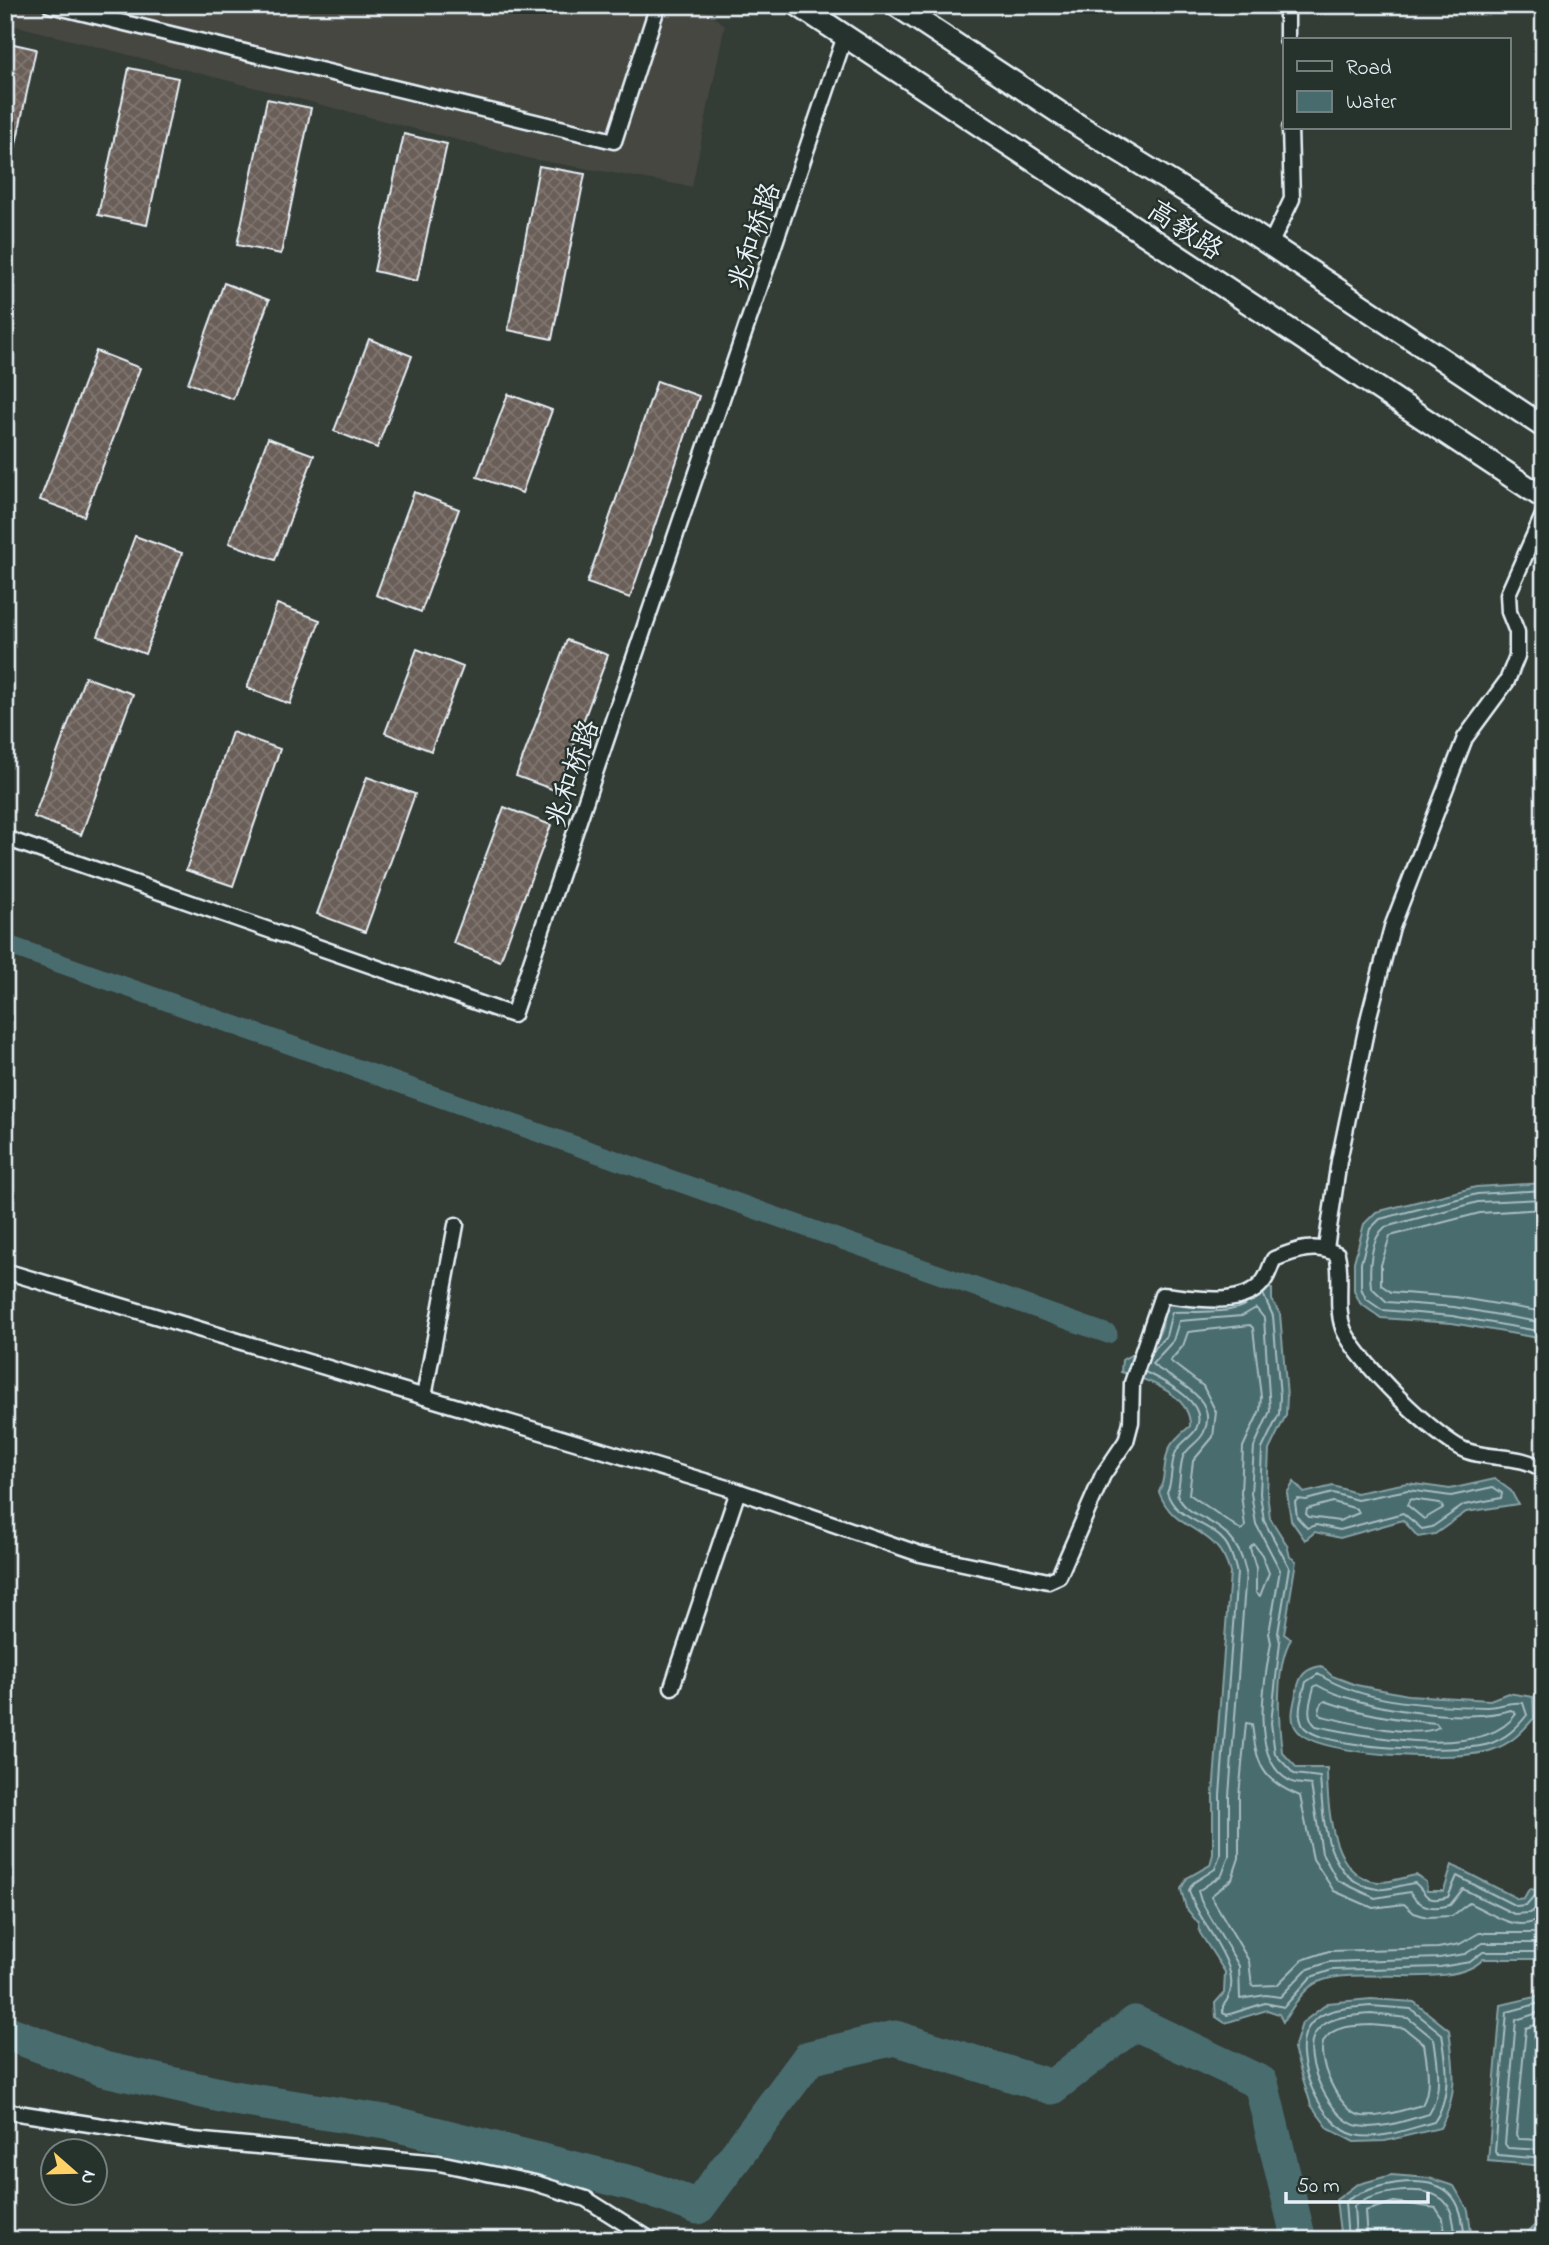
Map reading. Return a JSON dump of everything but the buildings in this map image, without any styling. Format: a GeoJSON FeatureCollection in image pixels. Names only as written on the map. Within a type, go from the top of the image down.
{"type":"FeatureCollection","features":[{"type":"Feature","properties":{"kind":"main road","name":"高教路"},"geometry":{"type":"LineString","coordinates":[[798,5],[1544,498]]}},
{"type":"Feature","properties":{"kind":"main road","name":"高教路"},"geometry":{"type":"LineString","coordinates":[[895,5],[1081,127],[1270,245],[1544,428]]}},
{"type":"Feature","properties":{"kind":"street"},"geometry":{"type":"LineString","coordinates":[[50,5],[614,141],[658,5]]}},
{"type":"Feature","properties":{"kind":"street"},"geometry":{"type":"LineString","coordinates":[[1287,5],[1287,38]]}},
{"type":"Feature","properties":{"kind":"street","name":"兆和桥路"},"geometry":{"type":"LineString","coordinates":[[5,838],[513,1015],[845,36]]}},
{"type":"Feature","properties":{"kind":"street"},"geometry":{"type":"LineString","coordinates":[[1270,245],[1292,198],[1290,130]]}},
{"type":"Feature","properties":{"kind":"street"},"geometry":{"type":"LineString","coordinates":[[1326,1248],[1339,1161],[1363,1042],[1392,927],[1465,738],[1507,681],[1517,656],[1517,632],[1509,612],[1508,594],[1544,513]]}},
{"type":"Feature","properties":{"kind":"street"},"geometry":{"type":"LineString","coordinates":[[424,1397],[456,1225]]}},
{"type":"Feature","properties":{"kind":"street"},"geometry":{"type":"LineString","coordinates":[[5,1271],[738,1491],[920,1554],[1048,1581],[1059,1576],[1103,1475],[1126,1441],[1131,1422],[1132,1383],[1162,1295],[1203,1299],[1237,1297],[1263,1283],[1274,1259],[1295,1251],[1326,1248],[1337,1254],[1340,1265],[1339,1309],[1344,1330],[1356,1350],[1385,1382],[1425,1421],[1463,1450],[1489,1458],[1521,1460],[1544,1471]]}},
{"type":"Feature","properties":{"kind":"street"},"geometry":{"type":"LineString","coordinates":[[672,1687],[738,1491]]}},
{"type":"Feature","properties":{"kind":"street"},"geometry":{"type":"LineString","coordinates":[[5,2111],[194,2140],[439,2163],[535,2183],[586,2199],[651,2240]]}},
{"type":"Feature","properties":{"kind":"shaded area"},"geometry":{"type":"Polygon","coordinates":[[[5,5],[697,5],[725,25],[692,187],[531,159],[5,23],[5,5]]]}},
{"type":"Feature","properties":{"kind":"water"},"geometry":{"type":"Polygon","coordinates":[[[1544,1183],[1544,1339],[1452,1323],[1381,1318],[1360,1303],[1354,1290],[1354,1262],[1364,1224],[1376,1212],[1476,1187],[1544,1183]]]}},
{"type":"Feature","properties":{"kind":"water"},"geometry":{"type":"Polygon","coordinates":[[[1249,1282],[1272,1289],[1272,1300],[1280,1314],[1287,1396],[1286,1415],[1269,1450],[1267,1493],[1270,1518],[1287,1545],[1290,1557],[1296,1561],[1284,1634],[1291,1639],[1280,1679],[1279,1726],[1282,1752],[1297,1768],[1327,1768],[1328,1800],[1334,1837],[1350,1868],[1362,1877],[1383,1882],[1416,1875],[1426,1882],[1427,1891],[1444,1891],[1452,1865],[1518,1899],[1524,1898],[1529,1889],[1538,1890],[1544,1887],[1544,1959],[1483,1959],[1469,1969],[1428,1976],[1335,1977],[1318,1982],[1307,1989],[1283,2022],[1279,2014],[1267,2010],[1225,2023],[1216,2017],[1215,2003],[1224,1993],[1225,1972],[1200,1933],[1199,1924],[1186,1908],[1181,1889],[1187,1878],[1210,1865],[1213,1854],[1213,1795],[1230,1573],[1216,1545],[1175,1516],[1159,1492],[1170,1447],[1190,1426],[1183,1405],[1154,1384],[1121,1372],[1122,1360],[1143,1349],[1157,1337],[1169,1304],[1199,1305],[1240,1300],[1249,1282]]]}},
{"type":"Feature","properties":{"kind":"water"},"geometry":{"type":"Polygon","coordinates":[[[1495,1479],[1511,1491],[1518,1504],[1466,1512],[1435,1534],[1418,1537],[1403,1520],[1340,1538],[1315,1532],[1305,1540],[1291,1520],[1287,1493],[1294,1482],[1304,1493],[1333,1486],[1356,1493],[1407,1483],[1450,1489],[1495,1479]]]}},
{"type":"Feature","properties":{"kind":"water"},"geometry":{"type":"Polygon","coordinates":[[[1321,1666],[1332,1676],[1356,1685],[1408,1695],[1490,1700],[1508,1693],[1533,1697],[1534,1718],[1511,1741],[1475,1754],[1391,1755],[1333,1747],[1311,1740],[1298,1731],[1292,1717],[1300,1680],[1307,1671],[1321,1666]]]}},
{"type":"Feature","properties":{"kind":"water"},"geometry":{"type":"Polygon","coordinates":[[[1544,1995],[1544,2166],[1488,2161],[1501,2005],[1544,1995]]]}},
{"type":"Feature","properties":{"kind":"water"},"geometry":{"type":"Polygon","coordinates":[[[1371,1999],[1414,2002],[1449,2030],[1453,2092],[1440,2128],[1385,2141],[1354,2142],[1329,2129],[1311,2105],[1294,2049],[1302,2023],[1328,2003],[1371,1999]]]}},
{"type":"Feature","properties":{"kind":"water"},"geometry":{"type":"Polygon","coordinates":[[[1391,2175],[1429,2178],[1454,2186],[1468,2210],[1472,2240],[1341,2240],[1336,2200],[1356,2185],[1391,2175]]]}},
{"type":"Feature","properties":{"kind":"water"},"geometry":{"type":"Polygon","coordinates":[[[1544,2217],[1544,2240],[1519,2240],[1544,2217]]]}},
{"type":"Feature","properties":{"kind":"waterway"},"geometry":{"type":"LineString","coordinates":[[5,944],[1108,1334]]}},
{"type":"Feature","properties":{"kind":"waterway"},"geometry":{"type":"LineString","coordinates":[[5,2032],[104,2069],[234,2098],[391,2123],[635,2184],[698,2207],[809,2058],[895,2038],[1052,2087],[1135,2023],[1261,2083],[1299,2240]]}}]}
